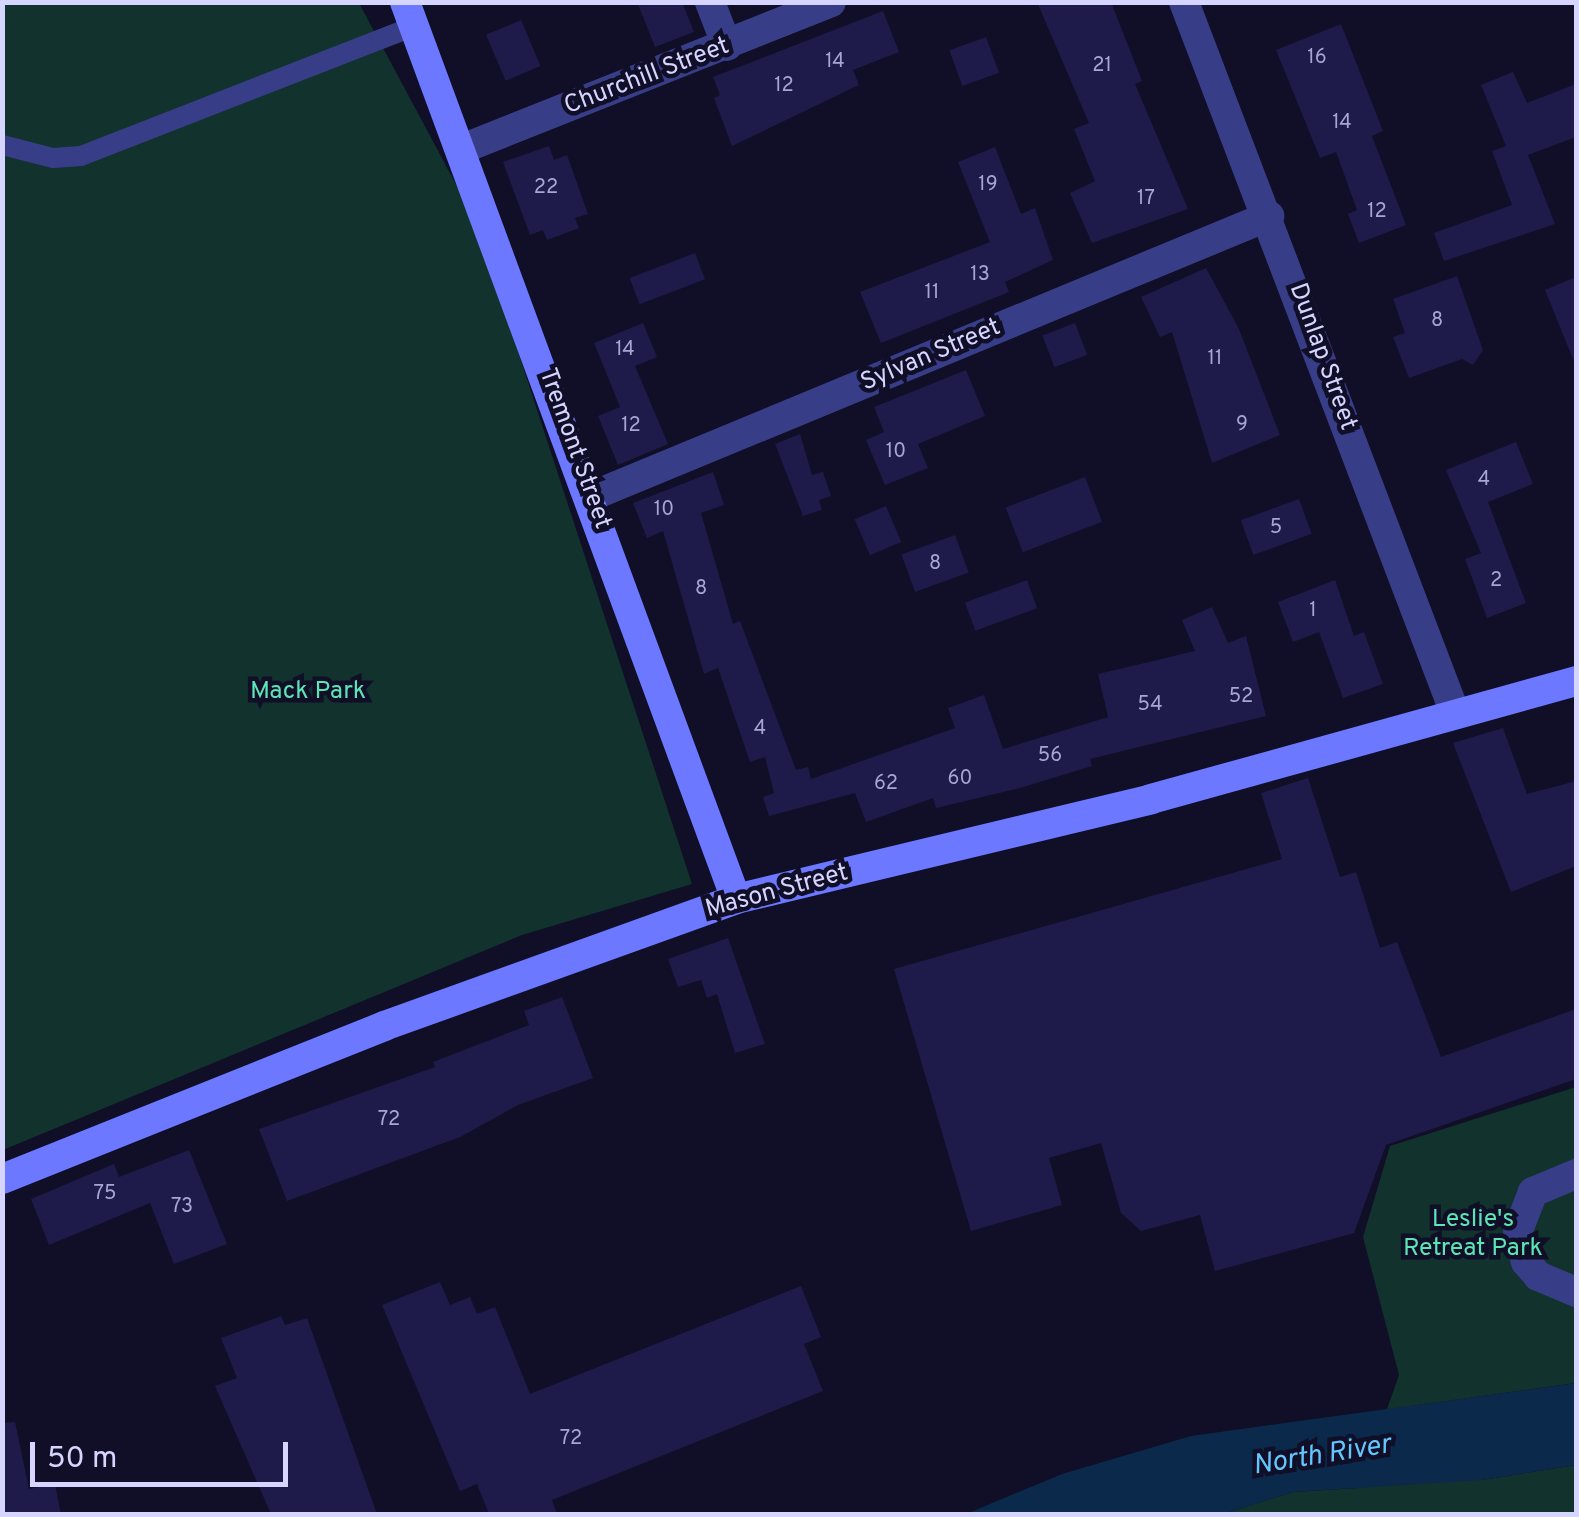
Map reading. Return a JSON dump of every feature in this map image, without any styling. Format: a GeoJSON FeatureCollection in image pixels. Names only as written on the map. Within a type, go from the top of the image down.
{"type":"FeatureCollection","features":[{"type":"Feature","properties":{"kind":"street"},"geometry":{"type":"LineString","coordinates":[[710,2],[727,46]]}},
{"type":"Feature","properties":{"kind":"street","name":"Churchill Street"},"geometry":{"type":"LineString","coordinates":[[462,150],[832,2]]}},
{"type":"Feature","properties":{"kind":"street","name":"Dunlap Street"},"geometry":{"type":"LineString","coordinates":[[1184,2],[1269,216],[1455,713]]}},
{"type":"Feature","properties":{"kind":"street","name":"Tremont Street"},"geometry":{"type":"LineString","coordinates":[[410,14],[592,496],[736,899]]}},
{"type":"Feature","properties":{"kind":"street","name":"Sylvan Street"},"geometry":{"type":"LineString","coordinates":[[592,496],[1269,216]]}},
{"type":"Feature","properties":{"kind":"street","name":"Mason Street"},"geometry":{"type":"LineString","coordinates":[[2,1178],[384,1026],[736,899],[1151,798],[1576,681]]}},
{"type":"Feature","properties":{"kind":"street"},"geometry":{"type":"LineString","coordinates":[[1576,1174],[1533,1192],[1518,1230],[1526,1262],[1538,1276],[1576,1292]]}},
{"type":"Feature","properties":{"kind":"lane"},"geometry":{"type":"LineString","coordinates":[[2,145],[53,158],[81,156],[410,14]]}},
{"type":"Feature","properties":{"kind":"green space","name":"Mack Park"},"geometry":{"type":"Polygon","coordinates":[[[3,3],[359,3],[475,220],[692,884],[522,935],[3,1150],[3,3]]]}},
{"type":"Feature","properties":{"kind":"green space","name":"Leslie's Retreat Park"},"geometry":{"type":"Polygon","coordinates":[[[1576,1087],[1576,1383],[1411,1406],[1482,1480],[1576,1465],[1576,1514],[1223,1514],[1293,1492],[1359,1488],[1399,1375],[1363,1237],[1390,1146],[1576,1087]]]}},
{"type":"Feature","properties":{"kind":"water","name":"North River"},"geometry":{"type":"Polygon","coordinates":[[[1576,1383],[1576,1465],[1482,1480],[1293,1492],[1223,1514],[966,1514],[1062,1474],[1191,1436],[1576,1383]]]}},
{"type":"Feature","properties":{"kind":"building"},"geometry":{"type":"Polygon","coordinates":[[[637,2],[682,2],[694,32],[655,47],[637,2]]]}},
{"type":"Feature","properties":{"kind":"building"},"geometry":{"type":"Polygon","coordinates":[[[1037,2],[1111,2],[1142,81],[1135,84],[1188,209],[1092,243],[1070,193],[1095,181],[1074,129],[1089,123],[1037,2]]]}},
{"type":"Feature","properties":{"kind":"building"},"geometry":{"type":"Polygon","coordinates":[[[883,11],[899,52],[853,70],[859,85],[732,146],[714,98],[720,95],[713,77],[883,11]]]}},
{"type":"Feature","properties":{"kind":"building"},"geometry":{"type":"Polygon","coordinates":[[[521,20],[541,66],[506,81],[486,35],[521,20]]]}},
{"type":"Feature","properties":{"kind":"building"},"geometry":{"type":"Polygon","coordinates":[[[1341,24],[1383,131],[1372,136],[1406,225],[1359,243],[1348,214],[1357,210],[1336,152],[1320,158],[1276,50],[1341,24]]]}},
{"type":"Feature","properties":{"kind":"building"},"geometry":{"type":"Polygon","coordinates":[[[986,37],[999,73],[962,86],[949,50],[986,37]]]}},
{"type":"Feature","properties":{"kind":"building"},"geometry":{"type":"Polygon","coordinates":[[[1513,72],[1527,103],[1576,84],[1576,137],[1528,155],[1555,224],[1444,261],[1434,233],[1512,205],[1492,151],[1506,146],[1481,85],[1513,72]]]}},
{"type":"Feature","properties":{"kind":"building"},"geometry":{"type":"Polygon","coordinates":[[[549,146],[554,160],[567,155],[588,214],[575,218],[579,228],[547,240],[543,230],[530,235],[503,162],[549,146]]]}},
{"type":"Feature","properties":{"kind":"building"},"geometry":{"type":"Polygon","coordinates":[[[995,147],[1021,214],[1035,208],[1053,260],[1005,282],[1009,292],[881,343],[860,292],[990,242],[958,162],[995,147]]]}},
{"type":"Feature","properties":{"kind":"building"},"geometry":{"type":"Polygon","coordinates":[[[695,253],[705,279],[640,304],[630,278],[695,253]]]}},
{"type":"Feature","properties":{"kind":"building"},"geometry":{"type":"Polygon","coordinates":[[[1206,268],[1239,329],[1280,435],[1212,463],[1172,332],[1160,337],[1141,297],[1206,268]]]}},
{"type":"Feature","properties":{"kind":"building"},"geometry":{"type":"Polygon","coordinates":[[[1457,276],[1483,350],[1473,365],[1462,359],[1409,378],[1393,337],[1405,333],[1393,299],[1457,276]]]}},
{"type":"Feature","properties":{"kind":"building"},"geometry":{"type":"Polygon","coordinates":[[[1576,277],[1576,364],[1575,364],[1545,290],[1576,277]]]}},
{"type":"Feature","properties":{"kind":"building"},"geometry":{"type":"Polygon","coordinates":[[[643,323],[657,357],[635,366],[668,444],[618,465],[598,416],[620,407],[594,343],[643,323]]]}},
{"type":"Feature","properties":{"kind":"building"},"geometry":{"type":"Polygon","coordinates":[[[1075,323],[1087,355],[1055,367],[1042,336],[1075,323]]]}},
{"type":"Feature","properties":{"kind":"building"},"geometry":{"type":"Polygon","coordinates":[[[966,370],[985,416],[918,444],[928,468],[885,485],[866,440],[884,432],[874,407],[966,370]]]}},
{"type":"Feature","properties":{"kind":"building"},"geometry":{"type":"Polygon","coordinates":[[[800,434],[812,475],[823,472],[831,496],[819,500],[822,510],[803,516],[775,444],[800,434]]]}},
{"type":"Feature","properties":{"kind":"building"},"geometry":{"type":"Polygon","coordinates":[[[1516,442],[1533,484],[1488,502],[1526,603],[1487,618],[1465,559],[1481,553],[1446,470],[1516,442]]]}},
{"type":"Feature","properties":{"kind":"building"},"geometry":{"type":"Polygon","coordinates":[[[713,472],[724,505],[701,513],[733,624],[740,621],[796,770],[808,767],[811,779],[955,728],[948,708],[984,695],[1003,749],[1108,717],[1098,674],[1195,651],[1182,620],[1212,607],[1228,643],[1246,636],[1266,716],[1090,759],[1092,766],[936,808],[933,798],[866,822],[855,793],[769,816],[763,797],[774,793],[765,757],[750,762],[718,668],[704,674],[663,531],[647,538],[633,503],[713,472]]]}},
{"type":"Feature","properties":{"kind":"building"},"geometry":{"type":"Polygon","coordinates":[[[1085,477],[1102,522],[1023,552],[1006,507],[1085,477]]]}},
{"type":"Feature","properties":{"kind":"building"},"geometry":{"type":"Polygon","coordinates":[[[1299,499],[1312,534],[1253,555],[1241,520],[1299,499]]]}},
{"type":"Feature","properties":{"kind":"building"},"geometry":{"type":"Polygon","coordinates":[[[886,506],[901,542],[870,555],[855,519],[886,506]]]}},
{"type":"Feature","properties":{"kind":"building"},"geometry":{"type":"Polygon","coordinates":[[[955,535],[969,573],[915,592],[901,554],[955,535]]]}},
{"type":"Feature","properties":{"kind":"building"},"geometry":{"type":"Polygon","coordinates":[[[1027,580],[1037,608],[975,631],[965,603],[1027,580]]]}},
{"type":"Feature","properties":{"kind":"building"},"geometry":{"type":"Polygon","coordinates":[[[1335,580],[1354,636],[1364,632],[1383,684],[1343,698],[1319,632],[1293,642],[1278,602],[1335,580]]]}},
{"type":"Feature","properties":{"kind":"building"},"geometry":{"type":"Polygon","coordinates":[[[1503,728],[1527,794],[1576,781],[1576,866],[1511,892],[1453,743],[1503,728]]]}},
{"type":"Feature","properties":{"kind":"building"},"geometry":{"type":"Polygon","coordinates":[[[1308,778],[1340,877],[1356,872],[1380,948],[1397,942],[1441,1057],[1576,1009],[1576,1079],[1386,1145],[1354,1233],[1215,1271],[1200,1215],[1141,1231],[1121,1213],[1101,1143],[1049,1158],[1062,1205],[971,1231],[894,969],[1282,859],[1261,793],[1308,778]]]}},
{"type":"Feature","properties":{"kind":"building"},"geometry":{"type":"Polygon","coordinates":[[[728,938],[765,1044],[735,1053],[717,994],[707,998],[701,980],[678,987],[668,959],[728,938]]]}},
{"type":"Feature","properties":{"kind":"building"},"geometry":{"type":"Polygon","coordinates":[[[562,997],[593,1078],[518,1105],[460,1137],[287,1201],[259,1129],[435,1067],[433,1062],[529,1025],[524,1011],[562,997]]]}},
{"type":"Feature","properties":{"kind":"building"},"geometry":{"type":"Polygon","coordinates":[[[189,1150],[227,1244],[174,1264],[150,1203],[49,1245],[31,1199],[114,1164],[119,1177],[189,1150]]]}},
{"type":"Feature","properties":{"kind":"building"},"geometry":{"type":"Polygon","coordinates":[[[440,1282],[450,1305],[470,1297],[477,1314],[495,1307],[530,1394],[801,1286],[821,1337],[804,1344],[823,1391],[552,1500],[557,1514],[489,1514],[477,1484],[460,1491],[382,1305],[440,1282]]]}},
{"type":"Feature","properties":{"kind":"building"},"geometry":{"type":"Polygon","coordinates":[[[281,1316],[285,1325],[307,1318],[377,1514],[271,1514],[215,1386],[237,1378],[221,1338],[281,1316]]]}},
{"type":"Feature","properties":{"kind":"building"},"geometry":{"type":"Polygon","coordinates":[[[15,1422],[29,1489],[55,1484],[61,1514],[2,1514],[2,1423],[15,1422]]]}}]}
